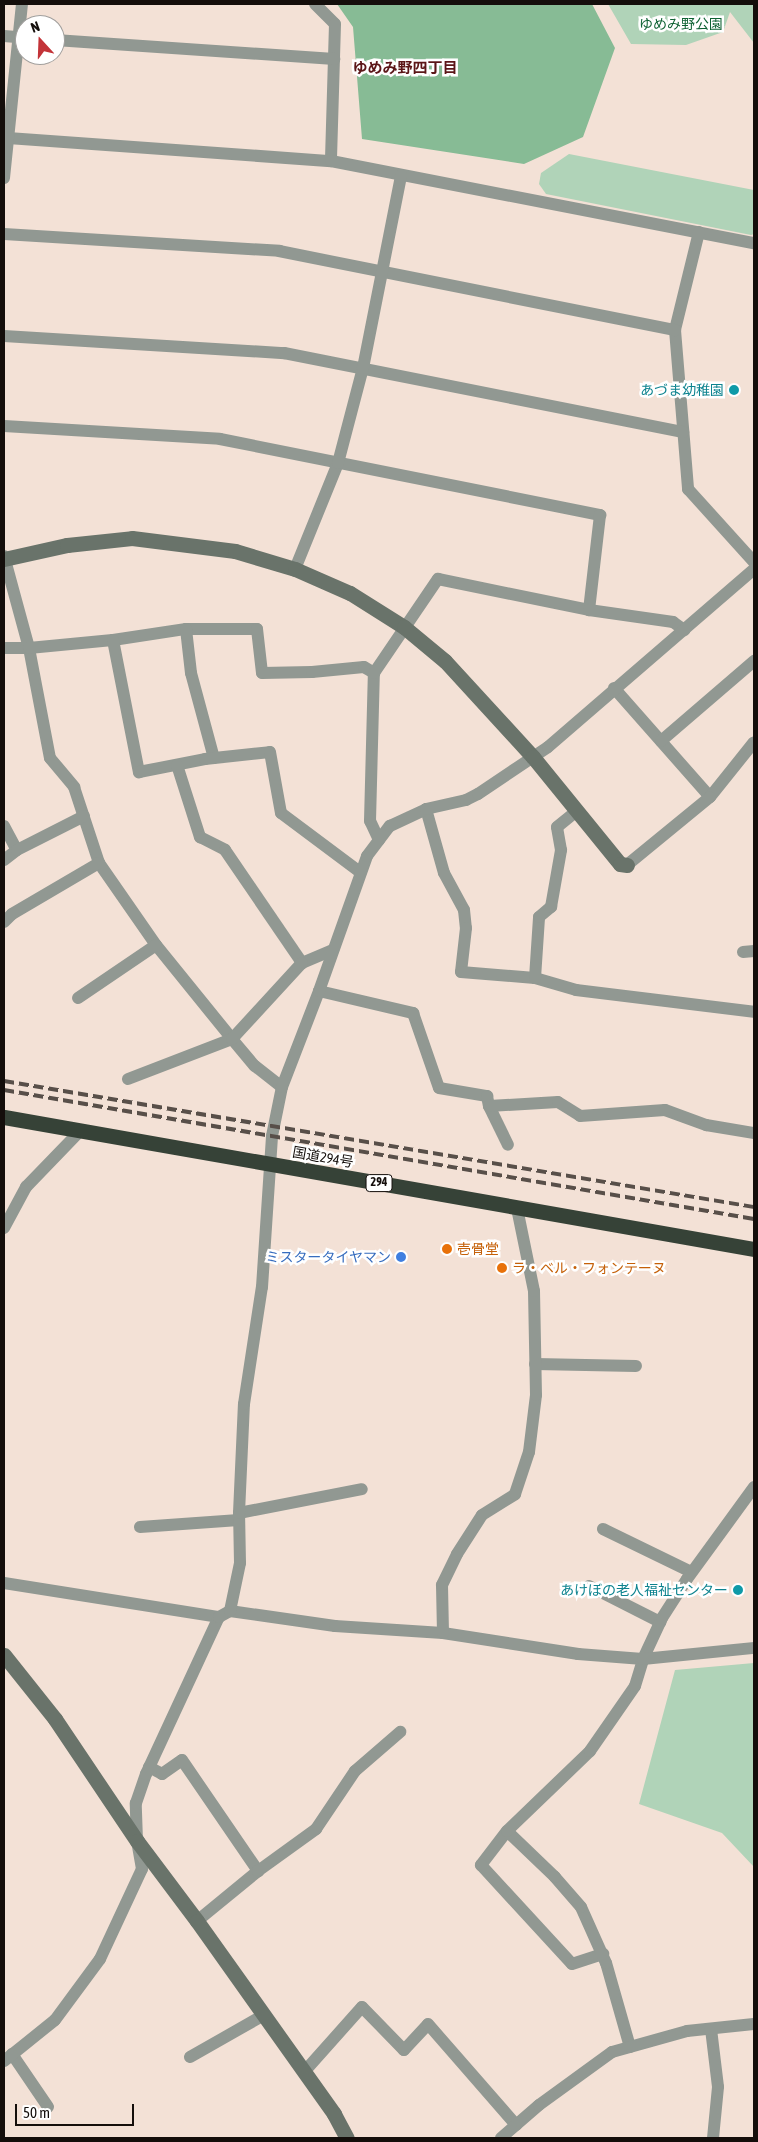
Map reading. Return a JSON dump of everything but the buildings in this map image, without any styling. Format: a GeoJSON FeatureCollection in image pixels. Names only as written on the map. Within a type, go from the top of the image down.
{"type":"FeatureCollection","features":[{"type":"Feature","properties":{"kind":"highway","name":"国道294号"},"geometry":{"type":"LineString","coordinates":[[4,1117],[754,1249]]}},
{"type":"Feature","properties":{"kind":"street"},"geometry":{"type":"LineString","coordinates":[[315,4],[335,24],[331,162]]}},
{"type":"Feature","properties":{"kind":"street"},"geometry":{"type":"LineString","coordinates":[[65,41],[334,59]]}},
{"type":"Feature","properties":{"kind":"street"},"geometry":{"type":"LineString","coordinates":[[4,178],[18,65]]}},
{"type":"Feature","properties":{"kind":"street"},"geometry":{"type":"LineString","coordinates":[[8,138],[331,162],[754,243]]}},
{"type":"Feature","properties":{"kind":"street"},"geometry":{"type":"LineString","coordinates":[[295,569],[338,463],[363,368],[401,176]]}},
{"type":"Feature","properties":{"kind":"street"},"geometry":{"type":"LineString","coordinates":[[699,232],[675,330],[688,489],[754,562]]}},
{"type":"Feature","properties":{"kind":"street"},"geometry":{"type":"LineString","coordinates":[[4,234],[279,251],[675,330]]}},
{"type":"Feature","properties":{"kind":"street"},"geometry":{"type":"LineString","coordinates":[[4,336],[284,353],[684,432]]}},
{"type":"Feature","properties":{"kind":"street"},"geometry":{"type":"LineString","coordinates":[[4,426],[220,439],[600,515],[590,610]]}},
{"type":"Feature","properties":{"kind":"street"},"geometry":{"type":"LineString","coordinates":[[282,1088],[255,1066],[232,1040],[156,945],[99,863],[74,787],[50,758],[29,648],[4,558],[67,545],[132,538],[235,551],[295,569],[350,593],[404,627],[445,661],[533,757],[620,864],[627,865],[710,797],[754,742]]}},
{"type":"Feature","properties":{"kind":"street"},"geometry":{"type":"LineString","coordinates":[[48,2107],[8,2057],[54,2020],[100,1959],[142,1869],[137,1841],[136,1803],[149,1767],[224,1614],[240,1563],[239,1516],[244,1404],[262,1287],[268,1163],[282,1088],[320,991],[367,856],[390,826],[426,809],[472,797],[548,747],[754,569]]}},
{"type":"Feature","properties":{"kind":"street"},"geometry":{"type":"LineString","coordinates":[[379,840],[370,820],[374,673],[438,579],[590,610],[673,622],[684,630]]}},
{"type":"Feature","properties":{"kind":"street"},"geometry":{"type":"LineString","coordinates":[[4,648],[29,648],[113,640],[186,629],[258,629],[262,673],[312,672],[364,667],[374,673]]}},
{"type":"Feature","properties":{"kind":"street"},"geometry":{"type":"LineString","coordinates":[[186,629],[191,672],[214,758]]}},
{"type":"Feature","properties":{"kind":"street"},"geometry":{"type":"LineString","coordinates":[[113,640],[139,772],[214,758],[270,752],[281,813],[360,872]]}},
{"type":"Feature","properties":{"kind":"street"},"geometry":{"type":"LineString","coordinates":[[661,741],[754,661]]}},
{"type":"Feature","properties":{"kind":"street"},"geometry":{"type":"LineString","coordinates":[[614,688],[710,797]]}},
{"type":"Feature","properties":{"kind":"street"},"geometry":{"type":"LineString","coordinates":[[177,765],[200,837],[224,850],[302,962]]}},
{"type":"Feature","properties":{"kind":"street"},"geometry":{"type":"LineString","coordinates":[[426,809],[444,874],[464,910],[466,928],[461,972],[535,978],[576,990],[754,1012]]}},
{"type":"Feature","properties":{"kind":"street"},"geometry":{"type":"LineString","coordinates":[[535,978],[539,917],[552,907],[560,850],[557,827],[577,811]]}},
{"type":"Feature","properties":{"kind":"street"},"geometry":{"type":"LineString","coordinates":[[4,860],[17,850],[84,816]]}},
{"type":"Feature","properties":{"kind":"street"},"geometry":{"type":"LineString","coordinates":[[4,826],[17,850]]}},
{"type":"Feature","properties":{"kind":"street"},"geometry":{"type":"LineString","coordinates":[[4,922],[12,914],[99,863]]}},
{"type":"Feature","properties":{"kind":"street"},"geometry":{"type":"LineString","coordinates":[[78,998],[156,945]]}},
{"type":"Feature","properties":{"kind":"street"},"geometry":{"type":"LineString","coordinates":[[128,1079],[232,1040],[302,962],[333,950]]}},
{"type":"Feature","properties":{"kind":"street"},"geometry":{"type":"LineString","coordinates":[[320,991],[413,1013],[439,1088],[487,1096],[489,1106],[508,1145]]}},
{"type":"Feature","properties":{"kind":"street"},"geometry":{"type":"LineString","coordinates":[[489,1106],[558,1102],[580,1116],[664,1110],[706,1125],[754,1133]]}},
{"type":"Feature","properties":{"kind":"street"},"geometry":{"type":"LineString","coordinates":[[4,1228],[26,1188],[80,1131]]}},
{"type":"Feature","properties":{"kind":"street"},"geometry":{"type":"LineString","coordinates":[[443,1633],[442,1584],[457,1554],[482,1515],[515,1494],[529,1452],[536,1395],[534,1291],[517,1208]]}},
{"type":"Feature","properties":{"kind":"street"},"geometry":{"type":"LineString","coordinates":[[536,1364],[636,1366]]}},
{"type":"Feature","properties":{"kind":"street"},"geometry":{"type":"LineString","coordinates":[[602,1954],[572,1964],[481,1865],[507,1831],[590,1751],[635,1686],[643,1659],[660,1622],[691,1572],[754,1487]]}},
{"type":"Feature","properties":{"kind":"street"},"geometry":{"type":"LineString","coordinates":[[140,1527],[239,1516],[362,1489]]}},
{"type":"Feature","properties":{"kind":"street"},"geometry":{"type":"LineString","coordinates":[[603,1529],[691,1572]]}},
{"type":"Feature","properties":{"kind":"street"},"geometry":{"type":"LineString","coordinates":[[4,1583],[224,1614],[335,1626],[443,1633],[578,1654],[643,1659],[754,1648]]}},
{"type":"Feature","properties":{"kind":"street"},"geometry":{"type":"LineString","coordinates":[[589,1586],[660,1622]]}},
{"type":"Feature","properties":{"kind":"street"},"geometry":{"type":"LineString","coordinates":[[4,1656],[55,1719],[137,1841],[197,1921],[334,2114],[347,2138]]}},
{"type":"Feature","properties":{"kind":"street"},"geometry":{"type":"LineString","coordinates":[[197,1921],[258,1871],[316,1830],[355,1771],[400,1732]]}},
{"type":"Feature","properties":{"kind":"street"},"geometry":{"type":"LineString","coordinates":[[149,1767],[162,1774],[182,1760],[258,1871]]}},
{"type":"Feature","properties":{"kind":"street"},"geometry":{"type":"LineString","coordinates":[[507,1831],[555,1876],[581,1907],[602,1954],[630,2047]]}},
{"type":"Feature","properties":{"kind":"street"},"geometry":{"type":"LineString","coordinates":[[304,2072],[362,2007],[404,2050],[428,2024],[516,2125]]}},
{"type":"Feature","properties":{"kind":"street"},"geometry":{"type":"LineString","coordinates":[[190,2058],[264,2015]]}},
{"type":"Feature","properties":{"kind":"street"},"geometry":{"type":"LineString","coordinates":[[501,2138],[539,2105],[612,2052],[687,2031],[754,2024]]}},
{"type":"Feature","properties":{"kind":"street"},"geometry":{"type":"LineString","coordinates":[[711,2029],[718,2086],[713,2138]]}},
{"type":"Feature","properties":{"kind":"green space"},"geometry":{"type":"Polygon","coordinates":[[[337,4],[592,4],[615,48],[583,137],[524,164],[362,139],[353,27],[337,4]]]}},
{"type":"Feature","properties":{"kind":"green space","name":"ゆめみ野公園"},"geometry":{"type":"Polygon","coordinates":[[[608,4],[754,4],[754,43],[730,12],[723,32],[686,45],[631,44],[608,4]]]}},
{"type":"Feature","properties":{"kind":"green space"},"geometry":{"type":"Polygon","coordinates":[[[569,154],[754,190],[754,234],[751,235],[546,194],[539,184],[541,173],[569,154]]]}},
{"type":"Feature","properties":{"kind":"green space"},"geometry":{"type":"Polygon","coordinates":[[[754,1663],[754,1867],[722,1833],[639,1804],[675,1670],[754,1663]]]}},
{"type":"Feature","properties":{"kind":"railway"},"geometry":{"type":"LineString","coordinates":[[4,1081],[754,1207]]}},
{"type":"Feature","properties":{"kind":"railway"},"geometry":{"type":"LineString","coordinates":[[4,1090],[754,1219]]}},
{"type":"Feature","properties":{"kind":"place","name":"あづま幼稚園"},"geometry":{"type":"Point","coordinates":[734,390]}},
{"type":"Feature","properties":{"kind":"place","name":"壱骨堂"},"geometry":{"type":"Point","coordinates":[447,1249]}},
{"type":"Feature","properties":{"kind":"place","name":"ミスタータイヤマン"},"geometry":{"type":"Point","coordinates":[401,1257]}},
{"type":"Feature","properties":{"kind":"place","name":"ラ・ベル・フォンテーヌ"},"geometry":{"type":"Point","coordinates":[502,1268]}},
{"type":"Feature","properties":{"kind":"place","name":"あけぼの老人福祉センター"},"geometry":{"type":"Point","coordinates":[738,1590]}},
{"type":"Feature","properties":{"kind":"district","name":"ゆめみ野四丁目"},"geometry":{"type":"Point","coordinates":[405,68]}}]}
